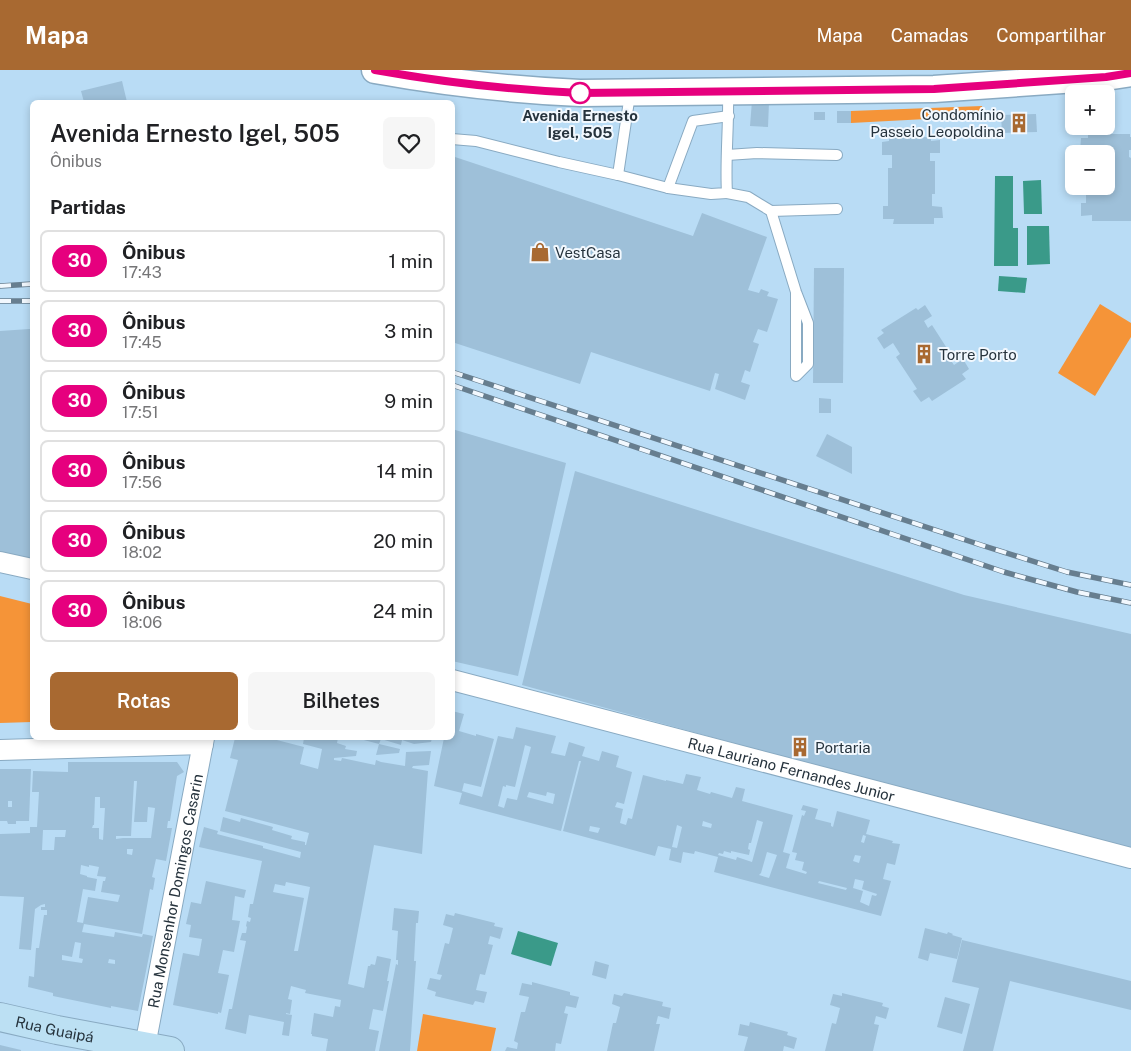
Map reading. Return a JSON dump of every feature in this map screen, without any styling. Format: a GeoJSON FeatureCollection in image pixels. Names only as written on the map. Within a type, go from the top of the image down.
{"type":"FeatureCollection","features":[{"type":"Feature","properties":{"kind":"main road","name":"Rua Guaipá"},"geometry":{"type":"LineString","coordinates":[[0,1017],[157,1049]]}},
{"type":"Feature","properties":{"kind":"street"},"geometry":{"type":"LineString","coordinates":[[382,71],[466,77],[560,92],[630,92],[728,104],[1106,77],[1131,73]]}},
{"type":"Feature","properties":{"kind":"street"},"geometry":{"type":"LineString","coordinates":[[0,562],[30,569]]}},
{"type":"Feature","properties":{"kind":"street","name":"Rua Lauriano Fernandes Junior"},"geometry":{"type":"LineString","coordinates":[[455,681],[1131,858]]}},
{"type":"Feature","properties":{"kind":"street"},"geometry":{"type":"LineString","coordinates":[[0,750],[204,741]]}},
{"type":"Feature","properties":{"kind":"street","name":"Rua Monsenhor Domingos Casarin"},"geometry":{"type":"LineString","coordinates":[[157,1049],[204,741]]}},
{"type":"Feature","properties":{"kind":"lane"},"geometry":{"type":"LineString","coordinates":[[618,174],[630,92]]}},
{"type":"Feature","properties":{"kind":"lane"},"geometry":{"type":"LineString","coordinates":[[668,188],[694,121],[728,104],[726,193]]}},
{"type":"Feature","properties":{"kind":"lane"},"geometry":{"type":"LineString","coordinates":[[455,139],[476,141],[559,162],[618,174],[668,188],[710,194],[726,193],[748,197],[771,211],[837,209]]}},
{"type":"Feature","properties":{"kind":"lane"},"geometry":{"type":"LineString","coordinates":[[727,156],[757,153],[837,155]]}},
{"type":"Feature","properties":{"kind":"lane"},"geometry":{"type":"LineString","coordinates":[[771,211],[796,292],[808,322],[808,364],[796,376],[796,292]]}},
{"type":"Feature","properties":{"kind":"shaded area"},"geometry":{"type":"Polygon","coordinates":[[[982,106],[983,116],[851,123],[851,111],[982,106]]]}},
{"type":"Feature","properties":{"kind":"shaded area"},"geometry":{"type":"Polygon","coordinates":[[[995,176],[1013,176],[1013,228],[1018,228],[1018,266],[994,266],[995,176]]]}},
{"type":"Feature","properties":{"kind":"shaded area"},"geometry":{"type":"Polygon","coordinates":[[[1041,180],[1042,214],[1024,214],[1023,181],[1041,180]]]}},
{"type":"Feature","properties":{"kind":"shaded area"},"geometry":{"type":"Polygon","coordinates":[[[1027,226],[1049,226],[1050,264],[1027,265],[1027,226]]]}},
{"type":"Feature","properties":{"kind":"shaded area"},"geometry":{"type":"Polygon","coordinates":[[[999,276],[1027,278],[1025,293],[998,291],[999,276]]]}},
{"type":"Feature","properties":{"kind":"shaded area"},"geometry":{"type":"Polygon","coordinates":[[[1100,304],[1131,323],[1131,337],[1095,396],[1058,373],[1100,304]]]}},
{"type":"Feature","properties":{"kind":"shaded area"},"geometry":{"type":"Polygon","coordinates":[[[0,596],[30,604],[30,722],[0,723],[0,596]]]}},
{"type":"Feature","properties":{"kind":"shaded area"},"geometry":{"type":"Polygon","coordinates":[[[518,931],[558,943],[551,966],[511,954],[518,931]]]}},
{"type":"Feature","properties":{"kind":"shaded area"},"geometry":{"type":"Polygon","coordinates":[[[423,1014],[496,1028],[491,1051],[417,1051],[423,1014]]]}},
{"type":"Feature","properties":{"kind":"building"},"geometry":{"type":"Polygon","coordinates":[[[122,81],[127,100],[83,100],[81,91],[122,81]]]}},
{"type":"Feature","properties":{"kind":"building"},"geometry":{"type":"Polygon","coordinates":[[[752,101],[769,102],[768,127],[750,126],[752,101]]]}},
{"type":"Feature","properties":{"kind":"building"},"geometry":{"type":"Polygon","coordinates":[[[837,111],[851,111],[851,123],[837,123],[837,111]]]}},
{"type":"Feature","properties":{"kind":"building"},"geometry":{"type":"Polygon","coordinates":[[[814,112],[825,112],[825,120],[814,120],[814,112]]]}},
{"type":"Feature","properties":{"kind":"building","name":"Condomínio Passeio Leopoldina"},"geometry":{"type":"Polygon","coordinates":[[[1036,114],[1037,132],[1002,133],[1001,115],[1036,114]]]}},
{"type":"Feature","properties":{"kind":"building"},"geometry":{"type":"Polygon","coordinates":[[[1130,134],[1131,221],[1092,221],[1092,215],[1081,216],[1081,203],[1086,203],[1086,195],[1115,195],[1115,145],[1080,145],[1081,138],[1088,138],[1088,135],[1130,134]]]}},
{"type":"Feature","properties":{"kind":"building"},"geometry":{"type":"Polygon","coordinates":[[[889,137],[931,137],[931,141],[940,140],[940,153],[930,153],[930,161],[935,161],[935,194],[932,194],[932,206],[942,207],[943,218],[934,218],[934,224],[893,224],[894,219],[883,219],[883,206],[888,206],[888,168],[892,168],[892,155],[882,155],[882,142],[889,141],[889,137]]]}},
{"type":"Feature","properties":{"kind":"building"},"geometry":{"type":"Polygon","coordinates":[[[455,157],[693,236],[702,213],[767,237],[748,290],[759,293],[761,289],[769,292],[767,296],[778,299],[767,332],[758,329],[753,342],[759,344],[750,372],[745,370],[741,382],[750,385],[745,400],[715,389],[719,374],[715,373],[710,391],[591,352],[580,384],[455,343],[455,157]]]}},
{"type":"Feature","properties":{"kind":"building"},"geometry":{"type":"Polygon","coordinates":[[[814,268],[844,268],[843,383],[813,383],[814,268]]]}},
{"type":"Feature","properties":{"kind":"building","name":"Torre Porto"},"geometry":{"type":"Polygon","coordinates":[[[925,305],[932,316],[924,321],[928,328],[932,325],[950,353],[947,355],[954,365],[963,359],[969,369],[962,374],[966,379],[932,401],[929,397],[921,402],[913,391],[917,389],[896,357],[900,354],[893,343],[884,349],[877,338],[884,333],[881,330],[916,308],[918,310],[925,305]]]}},
{"type":"Feature","properties":{"kind":"building"},"geometry":{"type":"Polygon","coordinates":[[[30,329],[30,562],[0,555],[0,331],[30,329]]]}},
{"type":"Feature","properties":{"kind":"building"},"geometry":{"type":"Polygon","coordinates":[[[819,398],[831,399],[831,413],[819,413],[819,398]]]}},
{"type":"Feature","properties":{"kind":"building"},"geometry":{"type":"Polygon","coordinates":[[[455,430],[566,463],[518,676],[455,662],[455,430]]]}},
{"type":"Feature","properties":{"kind":"building"},"geometry":{"type":"Polygon","coordinates":[[[827,434],[852,447],[852,474],[816,456],[827,434]]]}},
{"type":"Feature","properties":{"kind":"building"},"geometry":{"type":"Polygon","coordinates":[[[575,471],[964,595],[1131,634],[1131,848],[824,768],[522,685],[575,471]]]}},
{"type":"Feature","properties":{"kind":"building"},"geometry":{"type":"Polygon","coordinates":[[[455,712],[464,714],[459,731],[494,739],[481,787],[464,783],[462,791],[482,797],[498,736],[513,739],[516,727],[556,736],[551,753],[565,756],[569,742],[585,747],[582,756],[599,761],[602,751],[619,756],[616,767],[632,772],[624,804],[617,802],[615,807],[623,809],[620,823],[626,825],[628,818],[632,819],[643,775],[683,784],[686,774],[701,777],[697,790],[732,798],[736,787],[745,789],[742,801],[793,815],[783,852],[790,854],[786,868],[806,874],[807,872],[802,870],[804,862],[795,860],[797,853],[792,852],[802,815],[804,816],[806,811],[801,810],[803,805],[818,809],[815,819],[831,823],[833,827],[837,811],[870,820],[866,834],[900,844],[895,865],[887,863],[883,879],[891,881],[881,916],[714,872],[718,857],[695,851],[694,854],[683,852],[681,863],[669,860],[671,849],[658,846],[655,856],[563,831],[581,761],[579,761],[561,831],[459,804],[462,793],[434,786],[444,740],[455,740],[455,712]],[[525,745],[515,787],[503,786],[498,806],[504,808],[507,798],[517,800],[531,747],[525,745]],[[529,792],[527,797],[553,804],[555,794],[547,792],[546,796],[529,792]],[[757,820],[751,843],[749,843],[748,849],[750,850],[749,855],[724,851],[723,854],[719,853],[718,855],[736,860],[737,857],[752,862],[763,822],[757,820]],[[703,821],[702,826],[711,828],[712,824],[703,821]],[[677,825],[672,847],[677,848],[682,827],[677,825]],[[590,826],[589,831],[598,833],[600,828],[590,826]],[[863,835],[861,842],[864,843],[866,836],[863,835]],[[767,852],[759,875],[769,878],[777,855],[767,852]],[[855,855],[853,861],[859,863],[861,856],[855,855]],[[855,879],[853,888],[863,891],[860,902],[869,906],[872,895],[876,896],[877,894],[862,889],[864,881],[855,879]],[[819,881],[818,883],[846,890],[847,888],[819,881]]]}},
{"type":"Feature","properties":{"kind":"building"},"geometry":{"type":"Polygon","coordinates":[[[234,740],[277,740],[304,747],[300,764],[318,769],[322,749],[303,744],[304,740],[338,740],[337,743],[346,746],[345,749],[357,751],[356,756],[334,758],[334,760],[341,761],[342,758],[375,765],[376,760],[405,766],[406,752],[431,751],[429,765],[413,766],[412,768],[428,771],[422,854],[374,845],[348,984],[364,988],[368,966],[371,964],[375,965],[377,956],[391,959],[383,1011],[373,1009],[369,1029],[379,1031],[375,1051],[326,1051],[328,1039],[312,1036],[311,1034],[314,1013],[333,1017],[335,1006],[340,1007],[341,1000],[305,993],[306,990],[291,986],[288,999],[292,1000],[290,1014],[286,1013],[292,1015],[289,1036],[282,1035],[284,1022],[249,1015],[246,1034],[225,1029],[229,1009],[232,1009],[246,941],[240,940],[242,933],[246,933],[247,921],[250,922],[251,918],[248,917],[250,904],[253,904],[262,861],[199,847],[204,827],[218,831],[217,834],[300,858],[301,852],[220,831],[223,817],[240,822],[241,818],[273,827],[272,830],[292,836],[291,839],[305,842],[305,845],[309,833],[225,811],[238,760],[230,758],[234,740]],[[286,882],[285,886],[275,884],[273,892],[304,898],[294,951],[298,951],[310,887],[286,882]]]}},
{"type":"Feature","properties":{"kind":"building"},"geometry":{"type":"Polygon","coordinates":[[[364,740],[381,740],[379,744],[364,740]]]}},
{"type":"Feature","properties":{"kind":"building"},"geometry":{"type":"Polygon","coordinates":[[[384,740],[402,740],[401,745],[384,740]]]}},
{"type":"Feature","properties":{"kind":"building"},"geometry":{"type":"Polygon","coordinates":[[[402,740],[432,740],[431,742],[414,744],[402,740]]]}},
{"type":"Feature","properties":{"kind":"building"},"geometry":{"type":"Polygon","coordinates":[[[379,744],[400,749],[399,753],[376,755],[379,744]]]}},
{"type":"Feature","properties":{"kind":"building"},"geometry":{"type":"Polygon","coordinates":[[[68,762],[177,762],[184,772],[177,776],[170,821],[168,821],[167,828],[172,828],[166,861],[156,859],[152,877],[155,878],[153,890],[150,889],[142,934],[84,924],[82,932],[114,937],[115,932],[142,937],[143,934],[153,936],[138,1011],[111,1006],[111,1008],[53,996],[53,993],[28,987],[29,976],[34,977],[36,948],[39,948],[44,915],[47,915],[47,910],[41,910],[41,907],[45,907],[45,904],[35,909],[31,950],[19,949],[24,897],[0,896],[0,834],[30,833],[30,827],[37,827],[39,792],[32,792],[33,771],[68,772],[68,762]],[[134,781],[131,836],[116,836],[116,839],[151,838],[155,808],[148,807],[147,822],[134,822],[137,781],[134,781]],[[95,797],[92,828],[99,828],[99,839],[103,840],[105,808],[100,808],[100,797],[95,797]],[[43,830],[42,850],[54,850],[55,837],[65,837],[66,830],[43,830]],[[127,849],[127,854],[132,855],[133,849],[127,849]],[[81,865],[80,874],[97,879],[95,891],[83,889],[77,922],[83,923],[88,897],[118,902],[120,895],[101,892],[103,881],[105,881],[106,877],[97,876],[99,867],[81,865]],[[75,942],[72,957],[62,955],[62,960],[82,963],[83,959],[79,958],[81,943],[75,942]],[[109,959],[108,963],[115,964],[115,960],[109,959]]]}},
{"type":"Feature","properties":{"kind":"building"},"geometry":{"type":"Polygon","coordinates":[[[0,769],[31,769],[29,821],[16,821],[16,824],[8,824],[7,821],[0,821],[0,769]],[[8,801],[8,807],[12,807],[12,801],[8,801]]]}},
{"type":"Feature","properties":{"kind":"building"},"geometry":{"type":"Polygon","coordinates":[[[206,881],[246,890],[244,898],[235,896],[232,920],[240,921],[234,952],[223,950],[218,973],[229,975],[221,1013],[218,1012],[218,1014],[173,1005],[183,953],[199,956],[202,939],[189,937],[191,925],[186,924],[191,902],[201,904],[206,881]]]}},
{"type":"Feature","properties":{"kind":"building"},"geometry":{"type":"Polygon","coordinates":[[[394,908],[419,911],[418,923],[416,923],[414,961],[416,961],[410,1051],[379,1051],[396,964],[398,965],[398,960],[396,960],[398,931],[392,930],[394,908]]]}},
{"type":"Feature","properties":{"kind":"building"},"geometry":{"type":"Polygon","coordinates":[[[455,913],[495,923],[494,926],[503,928],[500,939],[490,936],[488,944],[493,945],[485,975],[480,974],[476,990],[487,992],[484,1003],[475,1001],[473,1005],[435,996],[436,992],[427,989],[430,978],[440,980],[442,975],[437,974],[445,943],[449,944],[453,928],[443,925],[446,914],[454,916],[455,913]]]}},
{"type":"Feature","properties":{"kind":"building"},"geometry":{"type":"Polygon","coordinates":[[[925,928],[947,934],[948,932],[962,938],[957,959],[930,953],[928,961],[918,958],[925,928]]]}},
{"type":"Feature","properties":{"kind":"building"},"geometry":{"type":"Polygon","coordinates":[[[962,940],[1131,981],[1131,1010],[1010,981],[993,1051],[963,1051],[979,988],[952,982],[962,940]]]}},
{"type":"Feature","properties":{"kind":"building"},"geometry":{"type":"Polygon","coordinates":[[[595,961],[609,965],[606,979],[592,975],[595,961]]]}},
{"type":"Feature","properties":{"kind":"building"},"geometry":{"type":"Polygon","coordinates":[[[532,982],[570,992],[570,995],[579,997],[576,1008],[566,1006],[564,1013],[568,1014],[561,1044],[556,1043],[555,1051],[505,1051],[507,1047],[517,1049],[518,1043],[514,1041],[521,1012],[525,1012],[529,997],[519,995],[522,983],[532,985],[532,982]]]}},
{"type":"Feature","properties":{"kind":"building"},"geometry":{"type":"Polygon","coordinates":[[[624,993],[663,1002],[662,1006],[671,1008],[669,1019],[658,1016],[656,1024],[660,1024],[654,1051],[607,1051],[613,1023],[616,1023],[620,1007],[612,1004],[614,994],[622,996],[624,993]]]}},
{"type":"Feature","properties":{"kind":"building"},"geometry":{"type":"Polygon","coordinates":[[[842,993],[883,1003],[882,1006],[889,1008],[886,1019],[876,1016],[874,1024],[879,1025],[873,1051],[825,1051],[832,1023],[836,1024],[840,1008],[830,1005],[833,994],[842,996],[842,993]]]}},
{"type":"Feature","properties":{"kind":"building"},"geometry":{"type":"Polygon","coordinates":[[[945,997],[970,1004],[962,1034],[937,1027],[945,997]]]}},
{"type":"Feature","properties":{"kind":"building"},"geometry":{"type":"Polygon","coordinates":[[[750,1022],[788,1032],[787,1035],[797,1038],[794,1049],[784,1046],[783,1051],[744,1051],[748,1037],[738,1035],[740,1024],[749,1026],[750,1022]]]}},
{"type":"Feature","properties":{"kind":"building"},"geometry":{"type":"Polygon","coordinates":[[[0,1045],[21,1050],[21,1051],[0,1051],[0,1045]]]}},
{"type":"Feature","properties":{"kind":"railway"},"geometry":{"type":"LineString","coordinates":[[0,286],[30,284]]}},
{"type":"Feature","properties":{"kind":"railway"},"geometry":{"type":"LineString","coordinates":[[0,301],[30,301]]}},
{"type":"Feature","properties":{"kind":"railway"},"geometry":{"type":"LineString","coordinates":[[455,373],[1067,572],[1131,585]]}},
{"type":"Feature","properties":{"kind":"railway"},"geometry":{"type":"LineString","coordinates":[[455,386],[1004,572],[1077,592],[1131,603]]}},
{"type":"Feature","properties":{"kind":"bus line","name":"30"},"geometry":{"type":"LineString","coordinates":[[375,70],[465,84],[580,93],[934,89],[1106,77],[1131,73]]}},
{"type":"Feature","properties":{"kind":"place","name":"Avenida Ernesto Igel, 505"},"geometry":{"type":"Point","coordinates":[580,93]}},
{"type":"Feature","properties":{"kind":"place","name":"Condomínio Passeio Leopoldina"},"geometry":{"type":"Point","coordinates":[1019,123]}},
{"type":"Feature","properties":{"kind":"place","name":"VestCasa"},"geometry":{"type":"Point","coordinates":[540,252]}},
{"type":"Feature","properties":{"kind":"place","name":"Torre Porto"},"geometry":{"type":"Point","coordinates":[924,354]}},
{"type":"Feature","properties":{"kind":"place","name":"Portaria"},"geometry":{"type":"Point","coordinates":[800,747]}}]}
